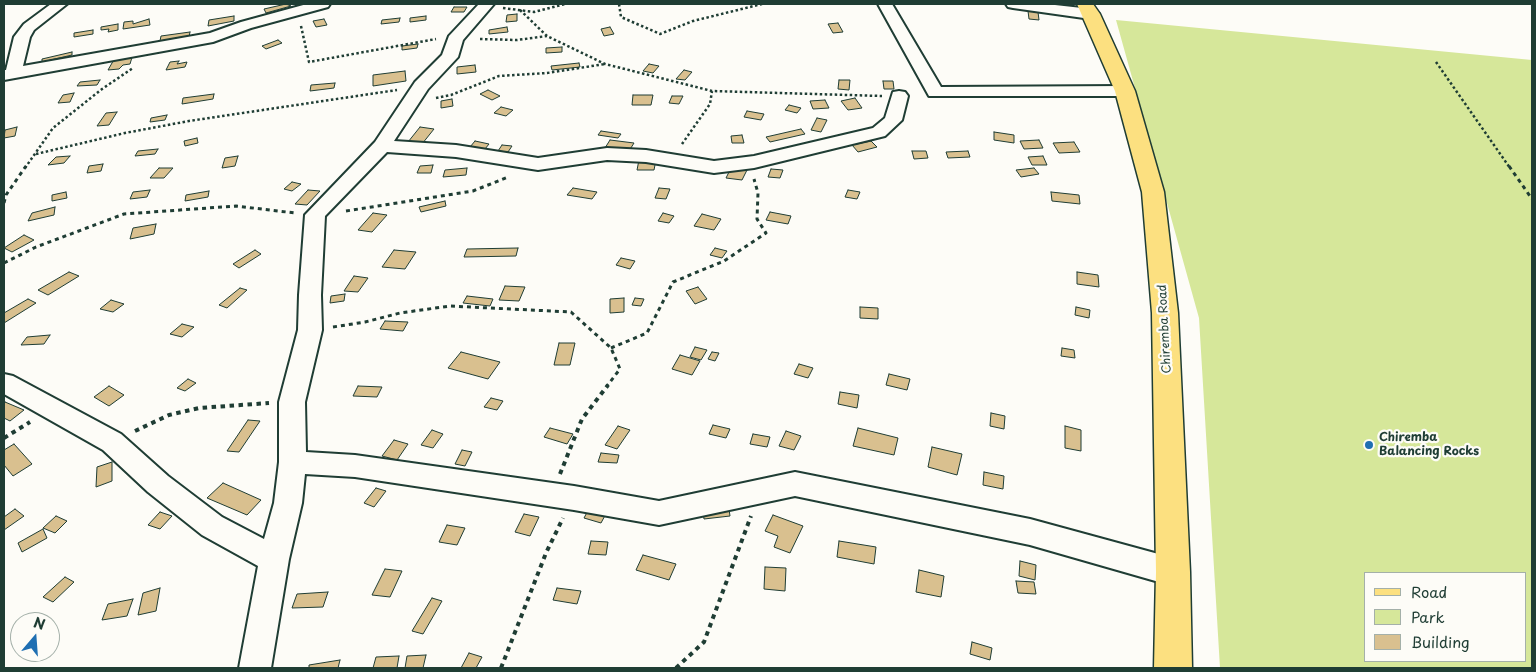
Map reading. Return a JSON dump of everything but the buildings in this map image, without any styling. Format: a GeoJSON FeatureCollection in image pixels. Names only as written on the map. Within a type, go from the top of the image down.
{"type":"FeatureCollection","features":[{"type":"Feature","properties":{"kind":"main road","name":"Chiremba Road"},"geometry":{"type":"LineString","coordinates":[[1088,9],[1125,91],[1153,192],[1165,313],[1173,572],[1172,668]]}},
{"type":"Feature","properties":{"kind":"street"},"geometry":{"type":"LineString","coordinates":[[60,4],[29,27],[22,37],[9,74],[213,37],[246,25],[323,4]]}},
{"type":"Feature","properties":{"kind":"street"},"geometry":{"type":"LineString","coordinates":[[885,4],[935,92],[1125,91]]}},
{"type":"Feature","properties":{"kind":"street"},"geometry":{"type":"LineString","coordinates":[[1013,4],[1088,9]]}},
{"type":"Feature","properties":{"kind":"street"},"geometry":{"type":"LineString","coordinates":[[254,668],[264,626],[274,559],[288,503],[293,462],[292,402],[310,330],[310,295],[315,215],[382,146],[417,92],[449,60],[455,38],[486,5]]}},
{"type":"Feature","properties":{"kind":"street"},"geometry":{"type":"LineString","coordinates":[[382,146],[456,151],[538,164],[607,154],[671,160],[709,167],[754,162],[879,132],[894,120],[899,96]]}},
{"type":"Feature","properties":{"kind":"street"},"geometry":{"type":"LineString","coordinates":[[4,383],[112,442],[158,484],[212,526],[274,559]]}},
{"type":"Feature","properties":{"kind":"street"},"geometry":{"type":"LineString","coordinates":[[293,462],[355,466],[563,496],[659,513],[795,484],[1030,532],[1173,572]]}},
{"type":"Feature","properties":{"kind":"path"},"geometry":{"type":"LineString","coordinates":[[486,5],[534,12],[565,4]]}},
{"type":"Feature","properties":{"kind":"path"},"geometry":{"type":"LineString","coordinates":[[619,4],[621,17],[660,34],[693,20],[762,4]]}},
{"type":"Feature","properties":{"kind":"path"},"geometry":{"type":"LineString","coordinates":[[520,10],[547,36],[605,64],[712,91],[899,96]]}},
{"type":"Feature","properties":{"kind":"path"},"geometry":{"type":"LineString","coordinates":[[298,11],[309,62],[356,56],[428,39],[517,40],[547,36]]}},
{"type":"Feature","properties":{"kind":"path"},"geometry":{"type":"LineString","coordinates":[[4,203],[5,195],[53,128],[102,89],[130,70],[151,48]]}},
{"type":"Feature","properties":{"kind":"path"},"geometry":{"type":"LineString","coordinates":[[1436,62],[1532,200]]}},
{"type":"Feature","properties":{"kind":"path"},"geometry":{"type":"LineString","coordinates":[[36,154],[126,133],[189,121],[417,92],[439,98],[499,76],[547,73],[605,64]]}},
{"type":"Feature","properties":{"kind":"path"},"geometry":{"type":"LineString","coordinates":[[671,160],[710,104],[712,91]]}},
{"type":"Feature","properties":{"kind":"path"},"geometry":{"type":"LineString","coordinates":[[611,348],[647,333],[673,282],[724,262],[766,233],[757,219],[758,193],[751,171],[754,162]]}},
{"type":"Feature","properties":{"kind":"path"},"geometry":{"type":"LineString","coordinates":[[4,263],[36,247],[124,214],[236,206],[315,215],[397,205],[473,192],[538,164]]}},
{"type":"Feature","properties":{"kind":"path"},"geometry":{"type":"LineString","coordinates":[[310,330],[365,322],[400,313],[450,306],[572,312],[611,348],[620,369],[582,419],[563,496],[546,552],[501,668]]}},
{"type":"Feature","properties":{"kind":"path"},"geometry":{"type":"LineString","coordinates":[[112,442],[169,415],[199,408],[292,402]]}},
{"type":"Feature","properties":{"kind":"path"},"geometry":{"type":"LineString","coordinates":[[4,438],[51,408]]}},
{"type":"Feature","properties":{"kind":"path"},"geometry":{"type":"LineString","coordinates":[[676,668],[704,642],[742,543],[758,491]]}},
{"type":"Feature","properties":{"kind":"green space","name":"Chiremba Balancing Rocks"},"geometry":{"type":"Polygon","coordinates":[[[1116,20],[1532,60],[1532,668],[1220,668],[1199,318],[1116,20]]]}},
{"type":"Feature","properties":{"kind":"place","name":"Chiremba Balancing Rocks"},"geometry":{"type":"Point","coordinates":[1369,445]}}]}
